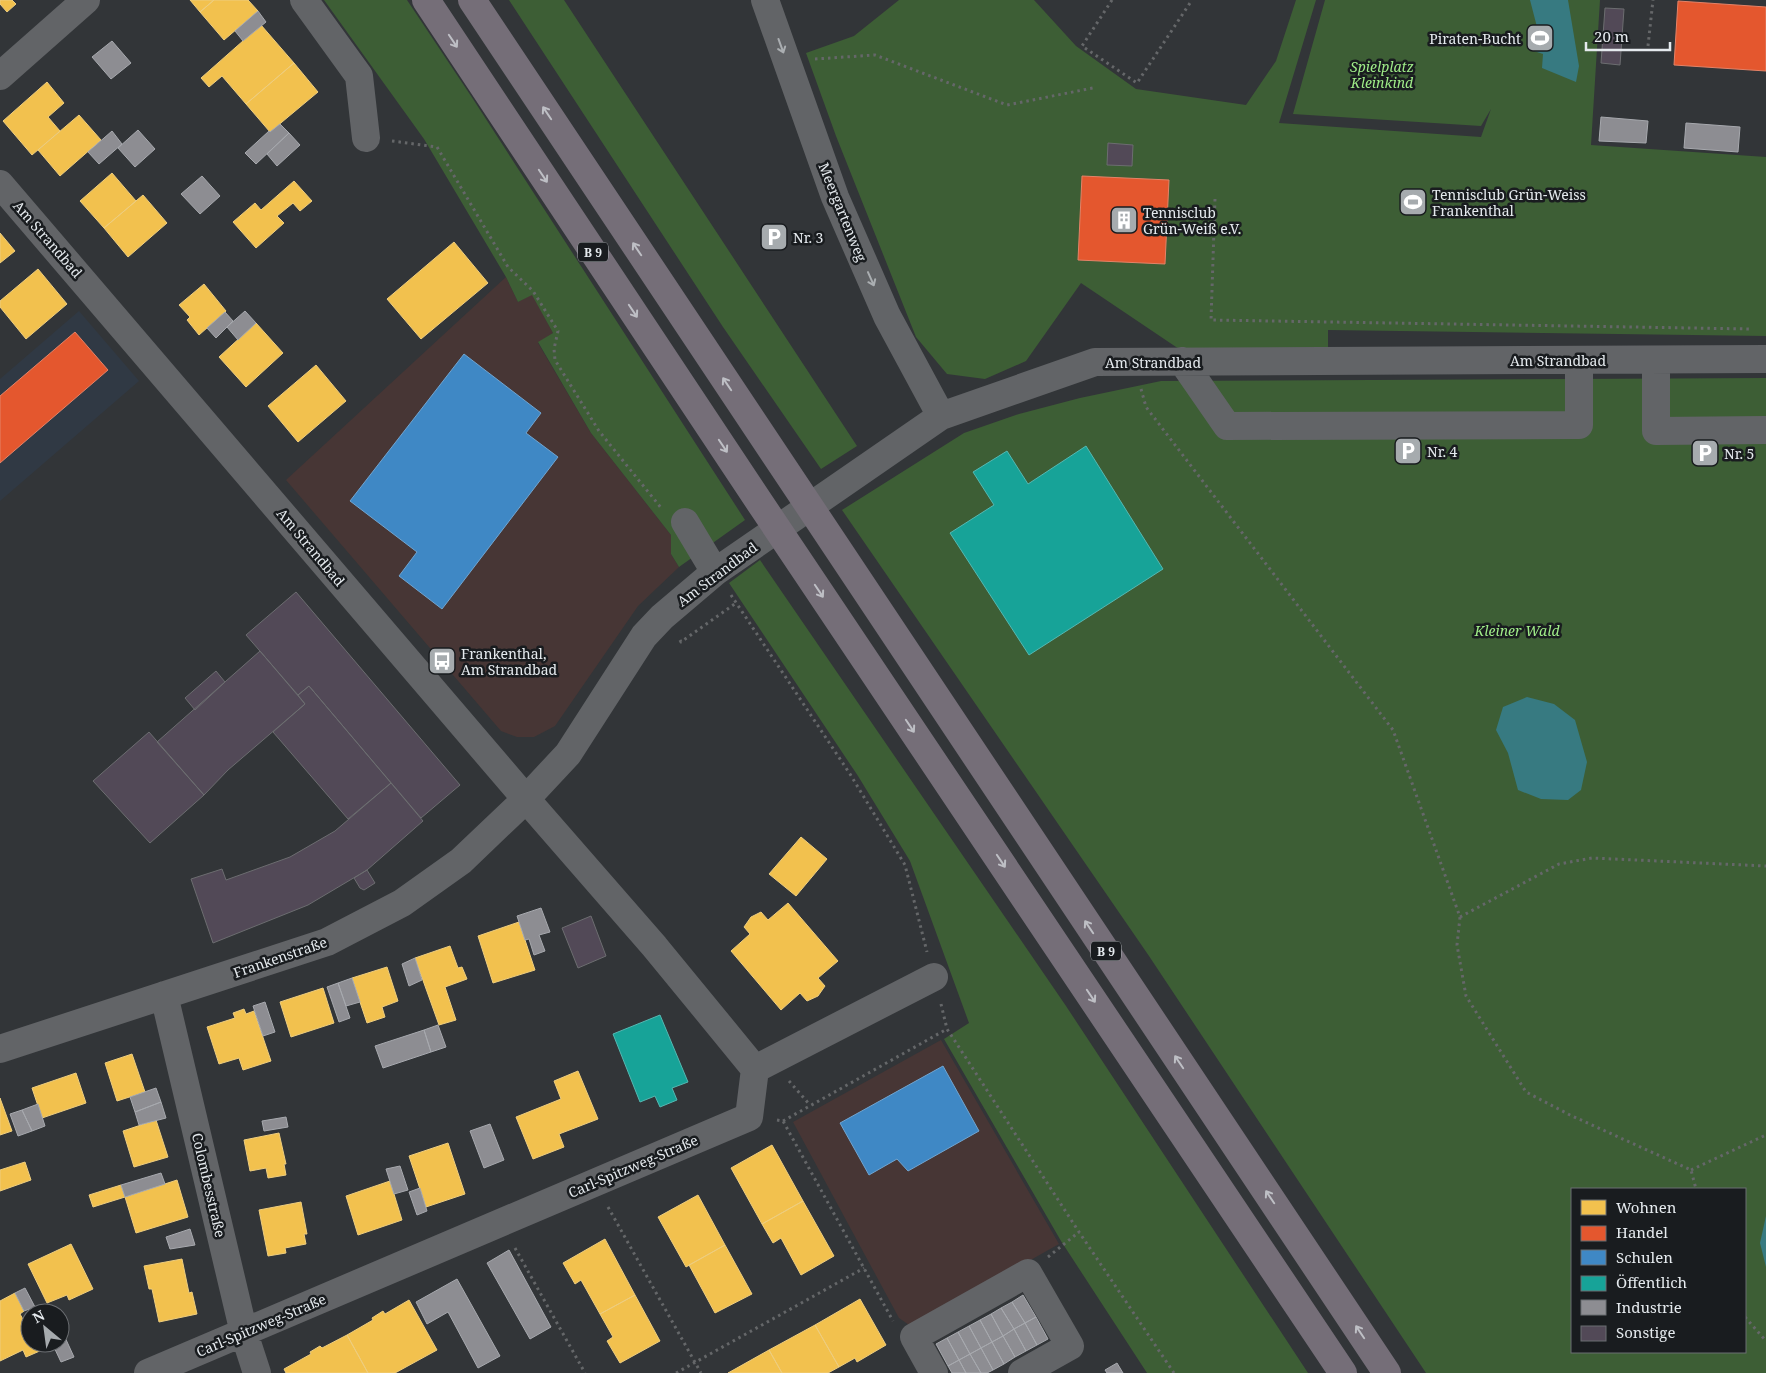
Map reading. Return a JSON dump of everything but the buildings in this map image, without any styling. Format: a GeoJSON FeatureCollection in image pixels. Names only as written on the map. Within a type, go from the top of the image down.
{"type":"FeatureCollection","features":[{"type":"Feature","properties":{"kind":"highway","name":"B 9"},"geometry":{"type":"LineString","coordinates":[[426,0],[760,504],[1343,1373]]}},
{"type":"Feature","properties":{"kind":"highway","name":"B 9"},"geometry":{"type":"LineString","coordinates":[[472,0],[792,483],[1387,1373]]}},
{"type":"Feature","properties":{"kind":"street"},"geometry":{"type":"LineString","coordinates":[[0,76],[86,0]]}},
{"type":"Feature","properties":{"kind":"street"},"geometry":{"type":"LineString","coordinates":[[304,0],[359,76],[366,138]]}},
{"type":"Feature","properties":{"kind":"street","name":"Meergartenweg"},"geometry":{"type":"LineString","coordinates":[[765,0],[835,197],[887,316],[941,416]]}},
{"type":"Feature","properties":{"kind":"street","name":"Am Strandbad"},"geometry":{"type":"LineString","coordinates":[[0,184],[526,799],[568,754],[644,636],[662,616],[715,572],[941,416],[1095,362],[1766,359]]}},
{"type":"Feature","properties":{"kind":"street"},"geometry":{"type":"LineString","coordinates":[[1182,361],[1227,426],[1579,425],[1579,360]]}},
{"type":"Feature","properties":{"kind":"street"},"geometry":{"type":"LineString","coordinates":[[1656,360],[1656,431],[1766,430]]}},
{"type":"Feature","properties":{"kind":"street"},"geometry":{"type":"LineString","coordinates":[[685,522],[715,572]]}},
{"type":"Feature","properties":{"kind":"street"},"geometry":{"type":"LineString","coordinates":[[526,799],[656,947],[755,1069],[749,1117]]}},
{"type":"Feature","properties":{"kind":"street","name":"Frankenstraße"},"geometry":{"type":"LineString","coordinates":[[0,1049],[327,942],[402,903],[461,861],[526,799]]}},
{"type":"Feature","properties":{"kind":"street"},"geometry":{"type":"LineString","coordinates":[[755,1069],[934,978]]}},
{"type":"Feature","properties":{"kind":"street","name":"Colombesstraße"},"geometry":{"type":"LineString","coordinates":[[164,996],[244,1333],[257,1373]]}},
{"type":"Feature","properties":{"kind":"street","name":"Carl-Spitzweg-Straße"},"geometry":{"type":"LineString","coordinates":[[148,1373],[749,1117]]}},
{"type":"Feature","properties":{"kind":"street"},"geometry":{"type":"LineString","coordinates":[[934,1373],[914,1337],[1028,1273],[1070,1346],[1022,1373]]}},
{"type":"Feature","properties":{"kind":"path"},"geometry":{"type":"LineString","coordinates":[[1112,0],[1082,46],[1137,84],[1192,0]]}},
{"type":"Feature","properties":{"kind":"path"},"geometry":{"type":"LineString","coordinates":[[1648,46],[1653,0]]}},
{"type":"Feature","properties":{"kind":"path"},"geometry":{"type":"LineString","coordinates":[[788,66],[810,59],[874,55],[1007,105],[1093,88]]}},
{"type":"Feature","properties":{"kind":"path"},"geometry":{"type":"LineString","coordinates":[[366,138],[437,147],[508,267],[534,291],[558,331],[554,349],[555,360],[599,431],[666,514],[685,522]]}},
{"type":"Feature","properties":{"kind":"path"},"geometry":{"type":"LineString","coordinates":[[1215,199],[1211,320],[1756,329]]}},
{"type":"Feature","properties":{"kind":"path"},"geometry":{"type":"LineString","coordinates":[[1132,362],[1146,407],[1393,730],[1460,917],[1457,945],[1466,996],[1526,1092],[1570,1115],[1691,1170],[1766,1135]]}},
{"type":"Feature","properties":{"kind":"path"},"geometry":{"type":"LineString","coordinates":[[736,603],[850,774],[905,865],[948,1029],[1079,1232],[1174,1373]]}},
{"type":"Feature","properties":{"kind":"path"},"geometry":{"type":"LineString","coordinates":[[1460,917],[1559,864],[1592,858],[1766,866]]}},
{"type":"Feature","properties":{"kind":"path"},"geometry":{"type":"LineString","coordinates":[[749,1117],[783,1121],[948,1029]]}},
{"type":"Feature","properties":{"kind":"path"},"geometry":{"type":"LineString","coordinates":[[783,1121],[896,1327],[914,1337]]}},
{"type":"Feature","properties":{"kind":"path"},"geometry":{"type":"LineString","coordinates":[[1691,1170],[1696,1188]]}},
{"type":"Feature","properties":{"kind":"path"},"geometry":{"type":"LineString","coordinates":[[594,1182],[701,1373]]}},
{"type":"Feature","properties":{"kind":"path"},"geometry":{"type":"LineString","coordinates":[[501,1223],[584,1373]]}},
{"type":"Feature","properties":{"kind":"path"},"geometry":{"type":"LineString","coordinates":[[1028,1273],[1079,1232]]}},
{"type":"Feature","properties":{"kind":"path"},"geometry":{"type":"LineString","coordinates":[[676,1373],[864,1268]]}},
{"type":"Feature","properties":{"kind":"path"},"geometry":{"type":"LineString","coordinates":[[1746,1318],[1766,1341]]}},
{"type":"Feature","properties":{"kind":"shaded area"},"geometry":{"type":"Polygon","coordinates":[[[506,277],[518,302],[532,294],[553,333],[538,343],[591,433],[671,535],[671,554],[679,567],[638,606],[555,726],[534,737],[517,737],[501,731],[286,480],[506,277]]]}},
{"type":"Feature","properties":{"kind":"shaded area"},"geometry":{"type":"Polygon","coordinates":[[[79,311],[139,381],[0,501],[0,379],[79,311]]]}},
{"type":"Feature","properties":{"kind":"shaded area"},"geometry":{"type":"Polygon","coordinates":[[[941,1040],[1059,1244],[912,1327],[899,1318],[793,1122],[941,1040]]]}},
{"type":"Feature","properties":{"kind":"green space"},"geometry":{"type":"Polygon","coordinates":[[[324,0],[407,0],[745,520],[679,567],[671,554],[671,535],[591,433],[538,342],[553,333],[532,295],[518,302],[506,277],[424,139],[324,0]]]}},
{"type":"Feature","properties":{"kind":"green space"},"geometry":{"type":"Polygon","coordinates":[[[509,0],[564,0],[857,446],[821,469],[723,327],[509,0]]]}},
{"type":"Feature","properties":{"kind":"green space","name":"Spielplatz Kleinkind"},"geometry":{"type":"Polygon","coordinates":[[[899,0],[1034,0],[1076,46],[1136,89],[1246,105],[1276,61],[1296,0],[1316,0],[1279,123],[1481,137],[1491,109],[1481,126],[1293,114],[1325,0],[1600,0],[1591,145],[1766,157],[1766,336],[1328,330],[1328,351],[1182,351],[1081,283],[1026,361],[985,379],[947,374],[916,337],[836,136],[806,53],[854,36],[899,0]]]}},
{"type":"Feature","properties":{"kind":"green space","name":"Kleiner Wald"},"geometry":{"type":"Polygon","coordinates":[[[1766,378],[1766,1373],[1426,1373],[1149,956],[842,510],[964,433],[1019,414],[1080,398],[1161,381],[1766,378]]]}},
{"type":"Feature","properties":{"kind":"green space"},"geometry":{"type":"Polygon","coordinates":[[[760,560],[1066,1006],[1308,1373],[1147,1373],[1061,1241],[944,1039],[969,1023],[910,861],[858,776],[729,583],[760,560]]]}},
{"type":"Feature","properties":{"kind":"water"},"geometry":{"type":"Polygon","coordinates":[[[1530,0],[1568,0],[1579,66],[1576,82],[1542,68],[1543,54],[1534,51],[1528,29],[1537,27],[1530,0]]]}},
{"type":"Feature","properties":{"kind":"water"},"geometry":{"type":"Polygon","coordinates":[[[1527,697],[1554,704],[1575,720],[1587,762],[1581,790],[1568,800],[1541,799],[1518,790],[1508,753],[1496,730],[1503,707],[1527,697]]]}},
{"type":"Feature","properties":{"kind":"water"},"geometry":{"type":"Polygon","coordinates":[[[1766,1216],[1766,1267],[1760,1243],[1766,1216]]]}},
{"type":"Feature","properties":{"kind":"place","name":"Piraten-Bucht"},"geometry":{"type":"Point","coordinates":[1540,38]}},
{"type":"Feature","properties":{"kind":"place","name":"Tennisclub Grün-Weiss Frankenthal"},"geometry":{"type":"Point","coordinates":[1413,202]}},
{"type":"Feature","properties":{"kind":"place","name":"Tennisclub Grün-Weiß e.V."},"geometry":{"type":"Point","coordinates":[1124,220]}},
{"type":"Feature","properties":{"kind":"place","name":"Nr. 3"},"geometry":{"type":"Point","coordinates":[774,237]}},
{"type":"Feature","properties":{"kind":"place","name":"Nr. 4"},"geometry":{"type":"Point","coordinates":[1408,451]}},
{"type":"Feature","properties":{"kind":"place","name":"Nr. 5"},"geometry":{"type":"Point","coordinates":[1705,453]}},
{"type":"Feature","properties":{"kind":"place","name":"Frankenthal, Am Strandbad"},"geometry":{"type":"Point","coordinates":[442,661]}}]}
